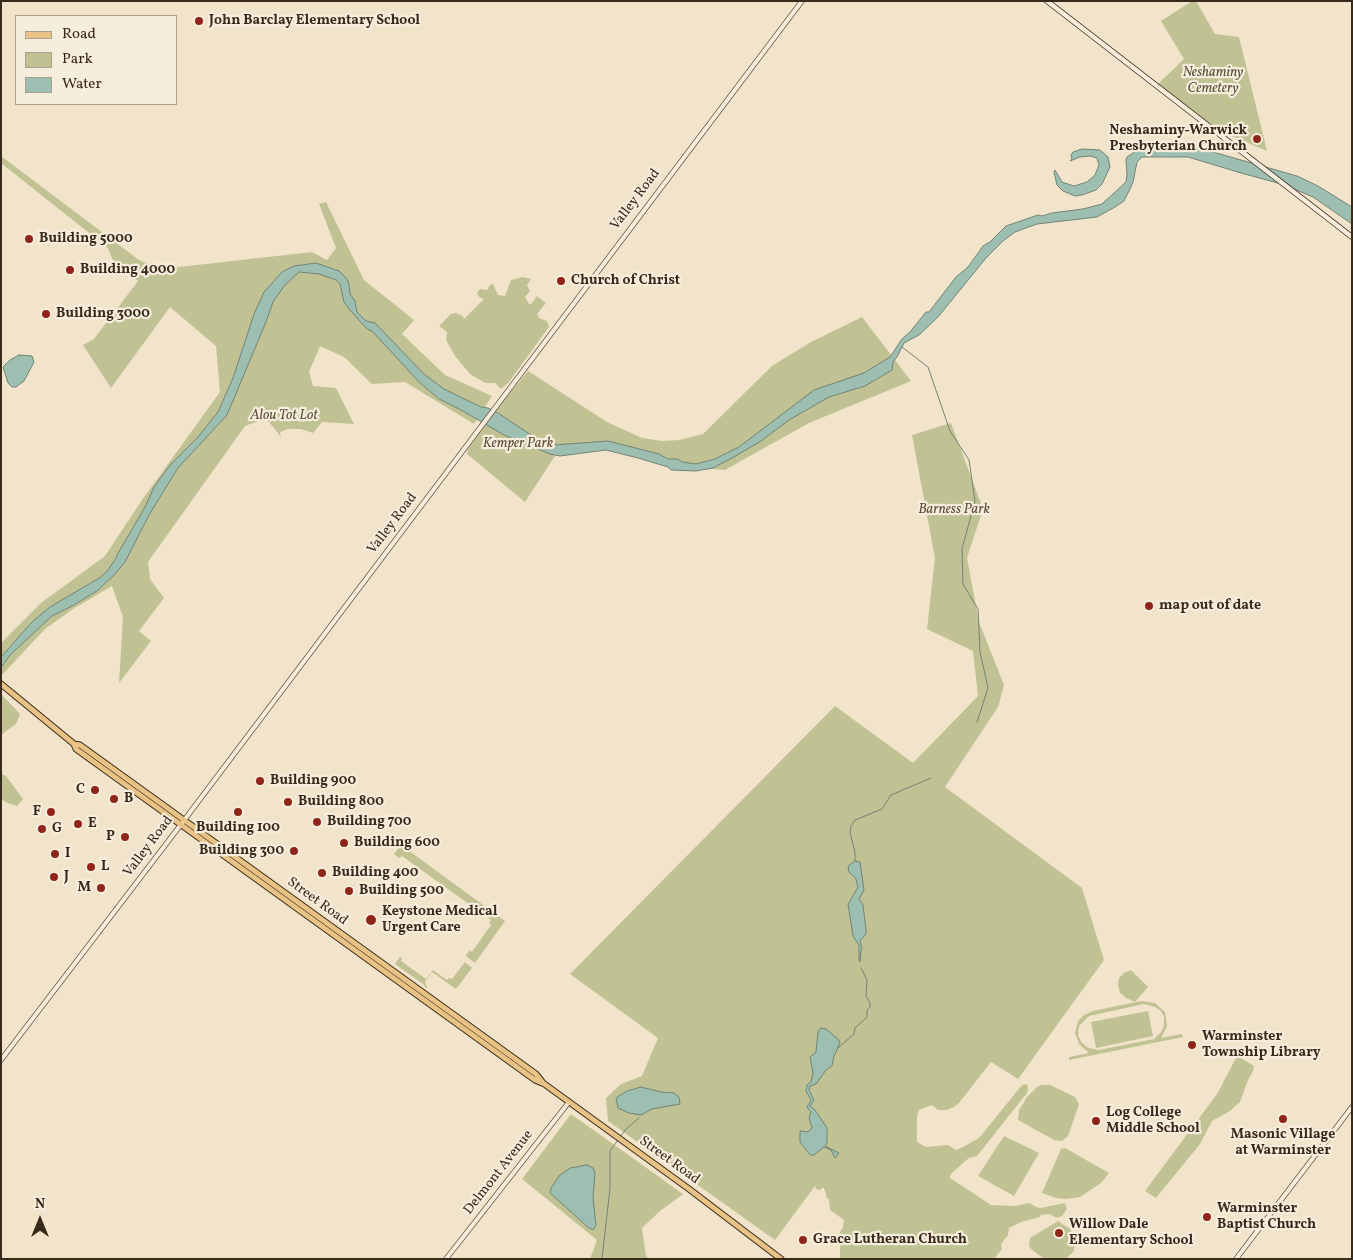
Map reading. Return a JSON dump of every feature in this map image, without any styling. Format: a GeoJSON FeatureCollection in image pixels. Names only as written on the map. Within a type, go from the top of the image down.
{"type":"FeatureCollection","features":[{"type":"Feature","properties":{"kind":"main road"},"geometry":{"type":"LineString","coordinates":[[1047,1],[1352,238]]}},
{"type":"Feature","properties":{"kind":"main road","name":"Street Road"},"geometry":{"type":"LineString","coordinates":[[1,684],[74,744],[80,745],[183,822],[536,1074],[543,1083],[690,1189],[781,1259]]}},
{"type":"Feature","properties":{"kind":"street","name":"Valley Road"},"geometry":{"type":"LineString","coordinates":[[1,1060],[183,822],[494,407],[802,1]]}},
{"type":"Feature","properties":{"kind":"street","name":"Delmont Avenue"},"geometry":{"type":"LineString","coordinates":[[446,1259],[569,1102]]}},
{"type":"Feature","properties":{"kind":"street"},"geometry":{"type":"LineString","coordinates":[[1236,1259],[1352,1106]]}},
{"type":"Feature","properties":{"kind":"green space","name":"Neshaminy Cemetery"},"geometry":{"type":"Polygon","coordinates":[[[1192,1],[1196,1],[1215,34],[1239,37],[1267,151],[1220,131],[1158,84],[1184,59],[1161,21],[1192,1]]]}},
{"type":"Feature","properties":{"kind":"green space","name":"Alou Tot Lot"},"geometry":{"type":"Polygon","coordinates":[[[1,156],[139,260],[161,269],[312,252],[327,260],[336,248],[319,204],[326,202],[364,280],[414,320],[402,334],[445,375],[492,396],[474,424],[405,382],[372,384],[344,357],[320,346],[309,372],[313,386],[336,388],[354,424],[322,422],[313,433],[301,429],[288,429],[280,432],[281,437],[266,418],[245,426],[148,562],[150,579],[164,598],[139,631],[151,641],[119,683],[123,617],[112,586],[73,609],[45,629],[2,675],[1,643],[41,603],[105,556],[142,500],[220,392],[216,346],[170,307],[111,388],[83,345],[94,339],[138,281],[114,263],[108,248],[1,163],[1,156]]]}},
{"type":"Feature","properties":{"kind":"green space"},"geometry":{"type":"Polygon","coordinates":[[[523,277],[531,279],[527,285],[530,291],[525,297],[529,304],[537,296],[546,303],[537,314],[539,318],[547,321],[549,327],[509,382],[501,389],[495,383],[485,383],[470,374],[455,356],[446,340],[447,332],[439,326],[451,314],[456,313],[463,316],[464,319],[484,299],[479,297],[477,293],[480,289],[487,290],[493,284],[498,295],[505,296],[511,280],[523,277]]]}},
{"type":"Feature","properties":{"kind":"green space","name":"Kemper Park"},"geometry":{"type":"Polygon","coordinates":[[[862,317],[911,381],[809,423],[725,470],[676,466],[603,448],[557,453],[525,502],[467,454],[468,449],[497,409],[528,371],[607,422],[642,438],[662,441],[679,440],[703,434],[772,366],[811,342],[862,317]]]}},
{"type":"Feature","properties":{"kind":"green space","name":"Barness Park"},"geometry":{"type":"Polygon","coordinates":[[[951,423],[983,509],[967,558],[979,622],[1004,685],[998,707],[945,787],[1082,888],[1104,960],[1018,1079],[991,1062],[954,1107],[947,1110],[938,1110],[932,1105],[919,1110],[917,1116],[917,1142],[926,1147],[948,1145],[956,1150],[979,1138],[1022,1085],[1027,1084],[1027,1093],[977,1156],[969,1158],[951,1174],[950,1178],[991,1205],[1015,1206],[1029,1203],[1040,1208],[1065,1203],[1067,1209],[1062,1216],[1057,1218],[1050,1214],[1041,1215],[1009,1228],[1008,1235],[1001,1244],[1002,1249],[994,1259],[840,1259],[838,1236],[843,1227],[844,1220],[830,1210],[829,1199],[826,1197],[823,1187],[820,1190],[816,1189],[815,1186],[775,1240],[608,1121],[606,1098],[621,1084],[642,1076],[658,1038],[570,974],[835,706],[913,763],[978,696],[973,651],[927,629],[935,558],[912,435],[951,423]]]}},
{"type":"Feature","properties":{"kind":"green space"},"geometry":{"type":"Polygon","coordinates":[[[1,694],[20,714],[16,724],[1,735],[1,694]]]}},
{"type":"Feature","properties":{"kind":"green space"},"geometry":{"type":"Polygon","coordinates":[[[1,774],[6,776],[23,799],[17,806],[5,802],[1,798],[1,774]]]}},
{"type":"Feature","properties":{"kind":"green space"},"geometry":{"type":"Polygon","coordinates":[[[401,845],[505,921],[475,963],[466,955],[470,950],[472,952],[491,925],[489,923],[491,920],[402,856],[399,858],[394,854],[401,845]]]}},
{"type":"Feature","properties":{"kind":"green space"},"geometry":{"type":"Polygon","coordinates":[[[400,957],[402,958],[401,961],[426,979],[433,970],[447,980],[449,978],[452,979],[465,962],[472,968],[456,989],[432,972],[425,982],[427,989],[395,964],[400,957]]]}},
{"type":"Feature","properties":{"kind":"green space"},"geometry":{"type":"Polygon","coordinates":[[[1131,970],[1148,987],[1135,1002],[1120,993],[1118,985],[1119,978],[1131,970]]]}},
{"type":"Feature","properties":{"kind":"green space"},"geometry":{"type":"Polygon","coordinates":[[[1141,1001],[1155,1003],[1165,1012],[1167,1026],[1161,1038],[1182,1034],[1183,1037],[1069,1060],[1069,1057],[1089,1053],[1079,1044],[1075,1033],[1078,1021],[1084,1015],[1093,1011],[1141,1001]],[[1144,1004],[1089,1016],[1079,1026],[1078,1035],[1081,1042],[1088,1048],[1099,1050],[1154,1039],[1162,1031],[1164,1025],[1164,1017],[1161,1011],[1144,1004]]]}},
{"type":"Feature","properties":{"kind":"green space"},"geometry":{"type":"Polygon","coordinates":[[[1148,1011],[1153,1036],[1096,1048],[1091,1022],[1148,1011]]]}},
{"type":"Feature","properties":{"kind":"green space"},"geometry":{"type":"Polygon","coordinates":[[[1237,1056],[1254,1066],[1240,1102],[1230,1111],[1212,1121],[1200,1144],[1156,1198],[1145,1191],[1217,1094],[1237,1056]]]}},
{"type":"Feature","properties":{"kind":"green space"},"geometry":{"type":"Polygon","coordinates":[[[1041,1085],[1050,1085],[1075,1097],[1079,1104],[1068,1136],[1062,1141],[1054,1140],[1018,1120],[1019,1110],[1027,1097],[1041,1085]]]}},
{"type":"Feature","properties":{"kind":"green space"},"geometry":{"type":"Polygon","coordinates":[[[571,1114],[683,1194],[660,1211],[642,1228],[646,1256],[649,1259],[590,1259],[597,1240],[522,1179],[571,1114]]]}},
{"type":"Feature","properties":{"kind":"green space"},"geometry":{"type":"Polygon","coordinates":[[[1004,1136],[1039,1153],[1014,1196],[978,1176],[1004,1136]]]}},
{"type":"Feature","properties":{"kind":"green space"},"geometry":{"type":"Polygon","coordinates":[[[1065,1148],[1109,1173],[1101,1183],[1080,1197],[1056,1198],[1042,1193],[1061,1149],[1065,1148]]]}},
{"type":"Feature","properties":{"kind":"green space"},"geometry":{"type":"Polygon","coordinates":[[[1058,1221],[1070,1229],[1075,1242],[1074,1251],[1066,1259],[1044,1259],[1029,1246],[1030,1238],[1058,1221]]]}},
{"type":"Feature","properties":{"kind":"water"},"geometry":{"type":"Polygon","coordinates":[[[1171,146],[1199,148],[1297,176],[1318,186],[1352,207],[1352,224],[1313,197],[1285,185],[1188,157],[1142,157],[1137,162],[1133,182],[1124,201],[1115,207],[1097,217],[1037,224],[1015,232],[1003,241],[986,258],[938,317],[919,335],[904,343],[893,362],[892,370],[865,386],[829,397],[789,420],[761,441],[713,468],[696,471],[671,470],[668,467],[606,450],[560,456],[550,454],[504,435],[439,399],[419,382],[349,309],[344,302],[340,284],[336,280],[319,274],[299,272],[285,285],[273,302],[227,415],[178,468],[149,515],[125,562],[97,591],[52,616],[10,655],[1,668],[1,657],[32,622],[50,607],[101,577],[107,571],[145,507],[154,487],[171,464],[198,437],[218,412],[233,378],[254,314],[264,292],[282,272],[294,266],[316,263],[339,271],[347,279],[357,312],[366,321],[375,323],[424,374],[444,389],[498,413],[543,443],[554,445],[608,441],[659,454],[668,459],[678,459],[682,462],[696,464],[715,459],[739,447],[814,390],[864,373],[890,357],[902,339],[926,312],[929,312],[956,277],[968,267],[983,246],[990,242],[1006,226],[1038,215],[1042,216],[1083,209],[1102,204],[1126,182],[1127,157],[1139,149],[1171,146]]]}},
{"type":"Feature","properties":{"kind":"water"},"geometry":{"type":"Polygon","coordinates":[[[1082,149],[1100,150],[1108,157],[1110,167],[1102,184],[1096,190],[1075,196],[1063,191],[1057,185],[1054,172],[1055,170],[1062,182],[1074,186],[1087,182],[1095,175],[1099,165],[1097,158],[1090,156],[1070,161],[1073,152],[1082,149]]]}},
{"type":"Feature","properties":{"kind":"water"},"geometry":{"type":"Polygon","coordinates":[[[19,355],[32,356],[34,362],[24,381],[16,387],[12,387],[8,383],[3,367],[19,355]]]}},
{"type":"Feature","properties":{"kind":"water"},"geometry":{"type":"Polygon","coordinates":[[[855,861],[860,862],[864,890],[859,899],[863,905],[866,930],[866,934],[860,941],[862,948],[860,962],[859,945],[853,936],[848,904],[858,887],[856,879],[849,872],[848,866],[855,861]]]}},
{"type":"Feature","properties":{"kind":"water"},"geometry":{"type":"Polygon","coordinates":[[[821,1028],[826,1029],[840,1043],[832,1066],[826,1070],[816,1084],[810,1086],[809,1090],[814,1100],[810,1106],[815,1110],[827,1128],[827,1143],[825,1146],[839,1153],[835,1158],[831,1150],[824,1147],[814,1155],[810,1155],[800,1142],[800,1131],[808,1132],[812,1128],[809,1118],[811,1112],[807,1107],[811,1100],[806,1091],[813,1073],[810,1057],[816,1052],[818,1032],[821,1028]]]}},
{"type":"Feature","properties":{"kind":"water"},"geometry":{"type":"Polygon","coordinates":[[[641,1087],[674,1093],[679,1097],[680,1104],[652,1109],[641,1115],[629,1113],[618,1108],[616,1098],[627,1091],[641,1087]]]}},
{"type":"Feature","properties":{"kind":"water"},"geometry":{"type":"Polygon","coordinates":[[[587,1165],[593,1168],[595,1173],[593,1198],[596,1225],[594,1229],[590,1229],[550,1193],[559,1176],[570,1168],[587,1165]]]}},
{"type":"Feature","properties":{"kind":"waterway"},"geometry":{"type":"LineString","coordinates":[[902,347],[928,367],[950,431],[969,460],[975,501],[962,549],[963,584],[978,609],[980,652],[988,688],[977,722]]}},
{"type":"Feature","properties":{"kind":"waterway"},"geometry":{"type":"LineString","coordinates":[[855,861],[855,852],[850,833],[851,826],[855,820],[882,809],[891,795],[931,778]]}},
{"type":"Feature","properties":{"kind":"waterway"},"geometry":{"type":"LineString","coordinates":[[838,1048],[854,1034],[855,1028],[867,1017],[867,1010],[870,1007],[866,996],[867,980],[861,968]]}},
{"type":"Feature","properties":{"kind":"waterway"},"geometry":{"type":"LineString","coordinates":[[620,1137],[639,1118]]}},
{"type":"Feature","properties":{"kind":"waterway"},"geometry":{"type":"LineString","coordinates":[[602,1259],[610,1188],[610,1151],[618,1140]]}},
{"type":"Feature","properties":{"kind":"place","name":"John Barclay Elementary School"},"geometry":{"type":"Point","coordinates":[199,21]}},
{"type":"Feature","properties":{"kind":"place","name":"Neshaminy-Warwick Presbyterian Church"},"geometry":{"type":"Point","coordinates":[1257,139]}},
{"type":"Feature","properties":{"kind":"place","name":"Building 5000"},"geometry":{"type":"Point","coordinates":[29,239]}},
{"type":"Feature","properties":{"kind":"place","name":"Building 4000"},"geometry":{"type":"Point","coordinates":[70,270]}},
{"type":"Feature","properties":{"kind":"place","name":"Church of Christ"},"geometry":{"type":"Point","coordinates":[561,281]}},
{"type":"Feature","properties":{"kind":"place","name":"Building 3000"},"geometry":{"type":"Point","coordinates":[46,314]}},
{"type":"Feature","properties":{"kind":"place","name":"map out of date"},"geometry":{"type":"Point","coordinates":[1149,606]}},
{"type":"Feature","properties":{"kind":"place","name":"Building 900"},"geometry":{"type":"Point","coordinates":[260,781]}},
{"type":"Feature","properties":{"kind":"place","name":"C"},"geometry":{"type":"Point","coordinates":[95,790]}},
{"type":"Feature","properties":{"kind":"place","name":"B"},"geometry":{"type":"Point","coordinates":[114,799]}},
{"type":"Feature","properties":{"kind":"place","name":"Building 800"},"geometry":{"type":"Point","coordinates":[288,802]}},
{"type":"Feature","properties":{"kind":"place","name":"F"},"geometry":{"type":"Point","coordinates":[51,812]}},
{"type":"Feature","properties":{"kind":"place","name":"Building 100"},"geometry":{"type":"Point","coordinates":[238,812]}},
{"type":"Feature","properties":{"kind":"place","name":"Building 700"},"geometry":{"type":"Point","coordinates":[317,822]}},
{"type":"Feature","properties":{"kind":"place","name":"E"},"geometry":{"type":"Point","coordinates":[78,824]}},
{"type":"Feature","properties":{"kind":"place","name":"G"},"geometry":{"type":"Point","coordinates":[42,829]}},
{"type":"Feature","properties":{"kind":"place","name":"P"},"geometry":{"type":"Point","coordinates":[125,837]}},
{"type":"Feature","properties":{"kind":"place","name":"Building 600"},"geometry":{"type":"Point","coordinates":[344,843]}},
{"type":"Feature","properties":{"kind":"place","name":"Building 300"},"geometry":{"type":"Point","coordinates":[294,851]}},
{"type":"Feature","properties":{"kind":"place","name":"I"},"geometry":{"type":"Point","coordinates":[55,854]}},
{"type":"Feature","properties":{"kind":"place","name":"L"},"geometry":{"type":"Point","coordinates":[91,867]}},
{"type":"Feature","properties":{"kind":"place","name":"Building 400"},"geometry":{"type":"Point","coordinates":[322,873]}},
{"type":"Feature","properties":{"kind":"place","name":"J"},"geometry":{"type":"Point","coordinates":[54,877]}},
{"type":"Feature","properties":{"kind":"place","name":"M"},"geometry":{"type":"Point","coordinates":[101,888]}},
{"type":"Feature","properties":{"kind":"place","name":"Building 500"},"geometry":{"type":"Point","coordinates":[349,891]}},
{"type":"Feature","properties":{"kind":"place","name":"Keystone Medical Urgent Care"},"geometry":{"type":"Point","coordinates":[371,920]}},
{"type":"Feature","properties":{"kind":"place","name":"Warminster Township Library"},"geometry":{"type":"Point","coordinates":[1192,1045]}},
{"type":"Feature","properties":{"kind":"place","name":"Masonic Village at Warminster"},"geometry":{"type":"Point","coordinates":[1283,1119]}},
{"type":"Feature","properties":{"kind":"place","name":"Log College Middle School"},"geometry":{"type":"Point","coordinates":[1096,1121]}},
{"type":"Feature","properties":{"kind":"place","name":"Warminster Baptist Church"},"geometry":{"type":"Point","coordinates":[1207,1217]}},
{"type":"Feature","properties":{"kind":"place","name":"Willow Dale Elementary School"},"geometry":{"type":"Point","coordinates":[1059,1233]}},
{"type":"Feature","properties":{"kind":"place","name":"Grace Lutheran Church"},"geometry":{"type":"Point","coordinates":[803,1240]}}]}
